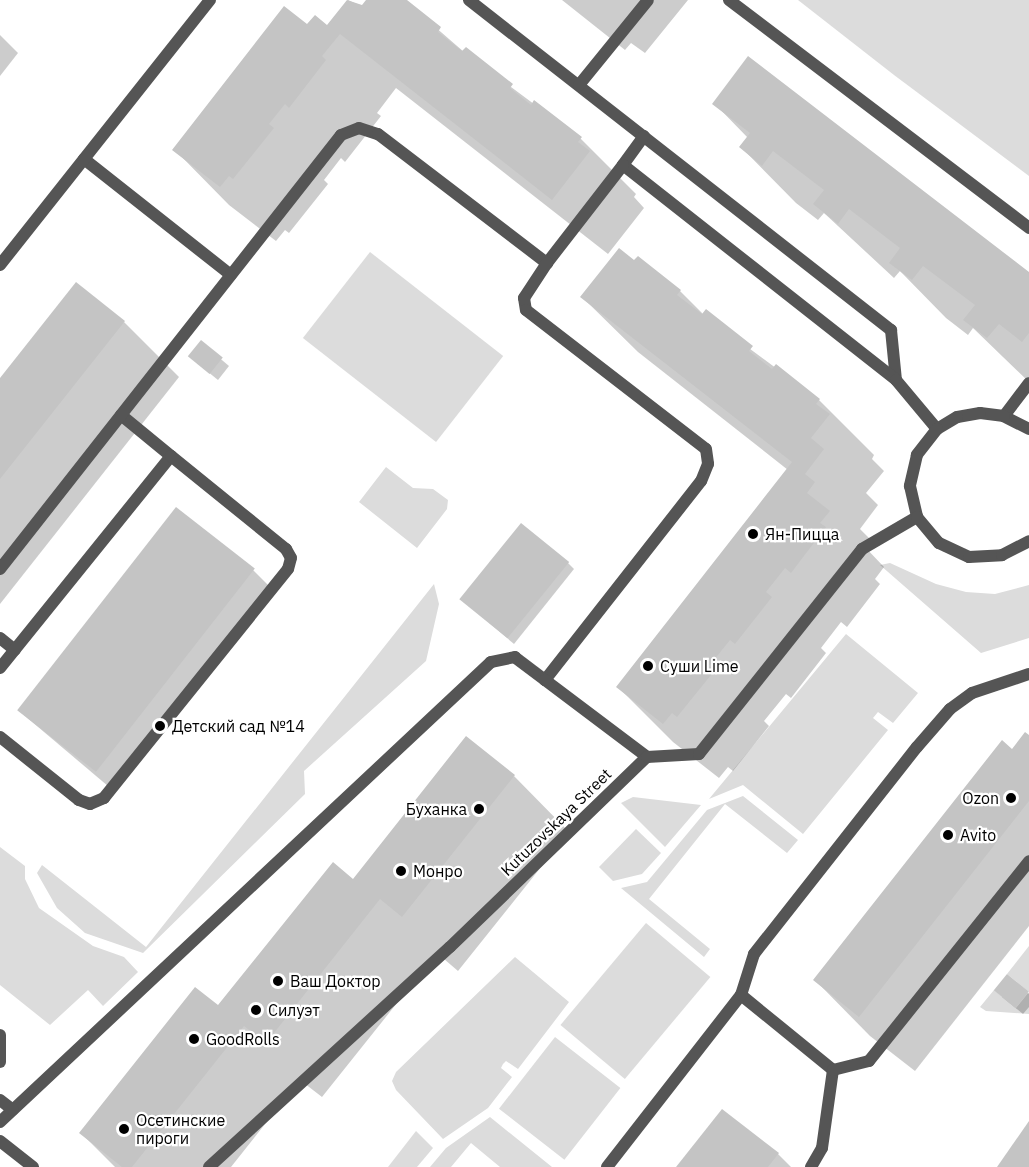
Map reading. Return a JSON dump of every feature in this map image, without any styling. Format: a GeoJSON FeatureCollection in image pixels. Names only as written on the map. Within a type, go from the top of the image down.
{"type":"FeatureCollection","features":[{"type":"Feature","properties":{"kind":"street"},"geometry":{"type":"LineString","coordinates":[[0,265],[210,0]]}},
{"type":"Feature","properties":{"kind":"street"},"geometry":{"type":"LineString","coordinates":[[469,0],[891,330],[896,380]]}},
{"type":"Feature","properties":{"kind":"street"},"geometry":{"type":"LineString","coordinates":[[579,85],[648,0]]}},
{"type":"Feature","properties":{"kind":"street"},"geometry":{"type":"LineString","coordinates":[[729,0],[1029,228]]}},
{"type":"Feature","properties":{"kind":"street"},"geometry":{"type":"LineString","coordinates":[[0,569],[341,135],[359,128],[378,134],[547,264]]}},
{"type":"Feature","properties":{"kind":"street"},"geometry":{"type":"LineString","coordinates":[[545,680],[701,481],[708,464],[706,449],[526,310],[524,298],[547,264],[644,136]]}},
{"type":"Feature","properties":{"kind":"street"},"geometry":{"type":"LineString","coordinates":[[84,159],[231,275]]}},
{"type":"Feature","properties":{"kind":"street"},"geometry":{"type":"LineString","coordinates":[[623,165],[896,380],[937,429]]}},
{"type":"Feature","properties":{"kind":"street"},"geometry":{"type":"LineString","coordinates":[[1004,416],[1029,383]]}},
{"type":"Feature","properties":{"kind":"street"},"geometry":{"type":"LineString","coordinates":[[1029,429],[1004,416],[980,413],[957,417],[937,429],[917,454],[910,486],[917,517],[939,543],[969,557],[1002,555],[1029,541]]}},
{"type":"Feature","properties":{"kind":"street"},"geometry":{"type":"LineString","coordinates":[[0,737],[79,800],[90,804],[104,798],[288,569],[291,558],[286,549],[121,416]]}},
{"type":"Feature","properties":{"kind":"street"},"geometry":{"type":"LineString","coordinates":[[0,668],[171,456]]}},
{"type":"Feature","properties":{"kind":"street"},"geometry":{"type":"LineString","coordinates":[[0,1122],[491,662],[514,657],[647,757],[699,754],[862,549],[917,517]]}},
{"type":"Feature","properties":{"kind":"street"},"geometry":{"type":"LineString","coordinates":[[0,638],[15,650]]}},
{"type":"Feature","properties":{"kind":"street"},"geometry":{"type":"LineString","coordinates":[[607,1167],[741,995],[754,954],[950,709],[972,693],[1029,674]]}},
{"type":"Feature","properties":{"kind":"street","name":"Kutuzovskaya Street"},"geometry":{"type":"LineString","coordinates":[[209,1167],[450,947],[647,757]]}},
{"type":"Feature","properties":{"kind":"street"},"geometry":{"type":"LineString","coordinates":[[832,1070],[869,1061],[1029,861]]}},
{"type":"Feature","properties":{"kind":"street"},"geometry":{"type":"LineString","coordinates":[[741,995],[832,1070]]}},
{"type":"Feature","properties":{"kind":"street"},"geometry":{"type":"LineString","coordinates":[[0,1035],[0,1062]]}},
{"type":"Feature","properties":{"kind":"street"},"geometry":{"type":"LineString","coordinates":[[811,1167],[822,1148],[832,1070]]}},
{"type":"Feature","properties":{"kind":"street"},"geometry":{"type":"LineString","coordinates":[[0,1100],[13,1110]]}},
{"type":"Feature","properties":{"kind":"street"},"geometry":{"type":"LineString","coordinates":[[0,1141],[33,1167]]}},
{"type":"Feature","properties":{"kind":"shaded area"},"geometry":{"type":"Polygon","coordinates":[[[798,0],[1029,0],[1029,176],[894,75],[798,0]]]}},
{"type":"Feature","properties":{"kind":"shaded area"},"geometry":{"type":"Polygon","coordinates":[[[370,252],[503,356],[436,442],[303,338],[370,252]]]}},
{"type":"Feature","properties":{"kind":"shaded area"},"geometry":{"type":"Polygon","coordinates":[[[386,467],[413,488],[433,489],[448,500],[447,509],[417,548],[359,502],[386,467]]]}},
{"type":"Feature","properties":{"kind":"shaded area"},"geometry":{"type":"Polygon","coordinates":[[[890,563],[936,584],[966,592],[995,594],[1029,585],[1029,638],[981,653],[880,565],[890,563]]]}},
{"type":"Feature","properties":{"kind":"shaded area"},"geometry":{"type":"Polygon","coordinates":[[[434,584],[439,604],[426,661],[304,771],[305,794],[143,953],[85,933],[57,908],[37,873],[42,865],[146,947],[434,584]]]}},
{"type":"Feature","properties":{"kind":"shaded area"},"geometry":{"type":"Polygon","coordinates":[[[846,634],[918,693],[893,723],[878,712],[873,718],[888,730],[803,834],[743,785],[709,799],[846,634]]]}},
{"type":"Feature","properties":{"kind":"shaded area"},"geometry":{"type":"Polygon","coordinates":[[[743,796],[798,840],[787,853],[725,804],[649,899],[710,949],[704,957],[621,888],[647,882],[707,810],[743,796]]]}},
{"type":"Feature","properties":{"kind":"shaded area"},"geometry":{"type":"Polygon","coordinates":[[[633,797],[701,805],[665,847],[621,803],[633,797]]]}},
{"type":"Feature","properties":{"kind":"shaded area"},"geometry":{"type":"Polygon","coordinates":[[[636,829],[661,853],[642,874],[613,881],[599,867],[636,829]]]}},
{"type":"Feature","properties":{"kind":"shaded area"},"geometry":{"type":"Polygon","coordinates":[[[0,847],[25,866],[25,879],[39,908],[93,946],[124,957],[138,972],[103,1006],[88,990],[50,1025],[0,985],[0,847]]]}},
{"type":"Feature","properties":{"kind":"shaded area"},"geometry":{"type":"Polygon","coordinates":[[[646,923],[710,977],[625,1079],[561,1025],[646,923]]]}},
{"type":"Feature","properties":{"kind":"shaded area"},"geometry":{"type":"Polygon","coordinates":[[[1029,946],[1029,992],[1007,974],[1029,946]]]}},
{"type":"Feature","properties":{"kind":"shaded area"},"geometry":{"type":"Polygon","coordinates":[[[515,957],[569,1002],[518,1069],[506,1061],[503,1064],[501,1068],[512,1077],[488,1108],[443,1139],[396,1090],[392,1081],[396,1072],[515,957]]]}},
{"type":"Feature","properties":{"kind":"shaded area"},"geometry":{"type":"Polygon","coordinates":[[[994,990],[1016,1008],[1029,992],[1029,1014],[986,1011],[980,1007],[994,990]]]}},
{"type":"Feature","properties":{"kind":"shaded area"},"geometry":{"type":"Polygon","coordinates":[[[555,1037],[620,1088],[564,1160],[499,1109],[555,1037]]]}},
{"type":"Feature","properties":{"kind":"shaded area"},"geometry":{"type":"Polygon","coordinates":[[[490,1117],[552,1167],[500,1167],[471,1143],[451,1167],[430,1167],[446,1148],[490,1117]]]}},
{"type":"Feature","properties":{"kind":"shaded area"},"geometry":{"type":"Polygon","coordinates":[[[416,1131],[433,1148],[417,1167],[388,1167],[416,1131]]]}},
{"type":"Feature","properties":{"kind":"building"},"geometry":{"type":"Polygon","coordinates":[[[347,0],[362,5],[366,0],[407,0],[441,27],[438,32],[462,51],[466,47],[513,84],[510,88],[531,105],[534,100],[582,137],[578,142],[590,151],[552,200],[340,34],[322,56],[326,60],[289,108],[285,104],[269,124],[274,128],[233,179],[229,176],[220,187],[172,150],[284,6],[307,24],[315,15],[327,25],[347,0]]]}},
{"type":"Feature","properties":{"kind":"building"},"geometry":{"type":"Polygon","coordinates":[[[748,56],[1029,272],[1029,333],[1022,342],[999,324],[987,338],[963,320],[975,305],[923,266],[912,280],[889,263],[900,248],[849,209],[838,224],[813,204],[824,190],[773,151],[762,166],[739,147],[750,133],[712,104],[748,56]]]}},
{"type":"Feature","properties":{"kind":"building"},"geometry":{"type":"Polygon","coordinates":[[[619,248],[634,260],[638,256],[681,290],[677,295],[702,314],[706,309],[753,346],[749,351],[772,369],[776,364],[820,399],[816,404],[830,414],[811,438],[824,449],[805,474],[815,482],[807,493],[830,511],[820,523],[826,527],[791,573],[785,568],[766,592],[772,597],[735,644],[730,640],[709,666],[715,670],[677,717],[672,713],[663,724],[616,687],[792,462],[580,297],[619,248]]]}},
{"type":"Feature","properties":{"kind":"building"},"geometry":{"type":"Polygon","coordinates":[[[76,282],[125,321],[0,479],[0,378],[76,282]]]}},
{"type":"Feature","properties":{"kind":"building"},"geometry":{"type":"Polygon","coordinates":[[[201,340],[223,358],[210,374],[188,356],[201,340]]]}},
{"type":"Feature","properties":{"kind":"building"},"geometry":{"type":"Polygon","coordinates":[[[176,507],[255,569],[96,772],[17,710],[176,507]]]}},
{"type":"Feature","properties":{"kind":"building"},"geometry":{"type":"Polygon","coordinates":[[[521,523],[569,562],[508,638],[459,599],[521,523]]]}},
{"type":"Feature","properties":{"kind":"building"},"geometry":{"type":"Polygon","coordinates":[[[1025,732],[1029,735],[1029,801],[859,1017],[813,980],[1002,740],[1012,749],[1025,732]]]}},
{"type":"Feature","properties":{"kind":"building"},"geometry":{"type":"Polygon","coordinates":[[[466,736],[515,775],[402,917],[380,899],[266,1043],[244,1026],[132,1167],[122,1167],[79,1133],[195,987],[218,1005],[333,862],[353,879],[466,736]]]}},
{"type":"Feature","properties":{"kind":"building"},"geometry":{"type":"Polygon","coordinates":[[[1007,974],[1029,992],[1016,1008],[994,990],[1007,974]]]}},
{"type":"Feature","properties":{"kind":"building"},"geometry":{"type":"Polygon","coordinates":[[[722,1109],[779,1153],[768,1167],[676,1167],[722,1109]]]}},
{"type":"Feature","properties":{"kind":"building"},"geometry":{"type":"Polygon","coordinates":[[[1029,1121],[1029,1167],[997,1167],[1029,1121]]]}},
{"type":"Feature","properties":{"kind":"place","name":"Ян-Пицца"},"geometry":{"type":"Point","coordinates":[753,534]}},
{"type":"Feature","properties":{"kind":"place","name":"Суши Lime"},"geometry":{"type":"Point","coordinates":[648,666]}},
{"type":"Feature","properties":{"kind":"place","name":"Детский сад №14"},"geometry":{"type":"Point","coordinates":[160,726]}},
{"type":"Feature","properties":{"kind":"place","name":"Ozon"},"geometry":{"type":"Point","coordinates":[1011,798]}},
{"type":"Feature","properties":{"kind":"place","name":"Буханка"},"geometry":{"type":"Point","coordinates":[479,809]}},
{"type":"Feature","properties":{"kind":"place","name":"Avito"},"geometry":{"type":"Point","coordinates":[948,835]}},
{"type":"Feature","properties":{"kind":"place","name":"Монро"},"geometry":{"type":"Point","coordinates":[401,871]}},
{"type":"Feature","properties":{"kind":"place","name":"Ваш Доктор"},"geometry":{"type":"Point","coordinates":[278,981]}},
{"type":"Feature","properties":{"kind":"place","name":"Силуэт"},"geometry":{"type":"Point","coordinates":[256,1010]}},
{"type":"Feature","properties":{"kind":"place","name":"GoodRolls"},"geometry":{"type":"Point","coordinates":[194,1039]}},
{"type":"Feature","properties":{"kind":"place","name":"Осетинские пироги"},"geometry":{"type":"Point","coordinates":[124,1129]}}]}
